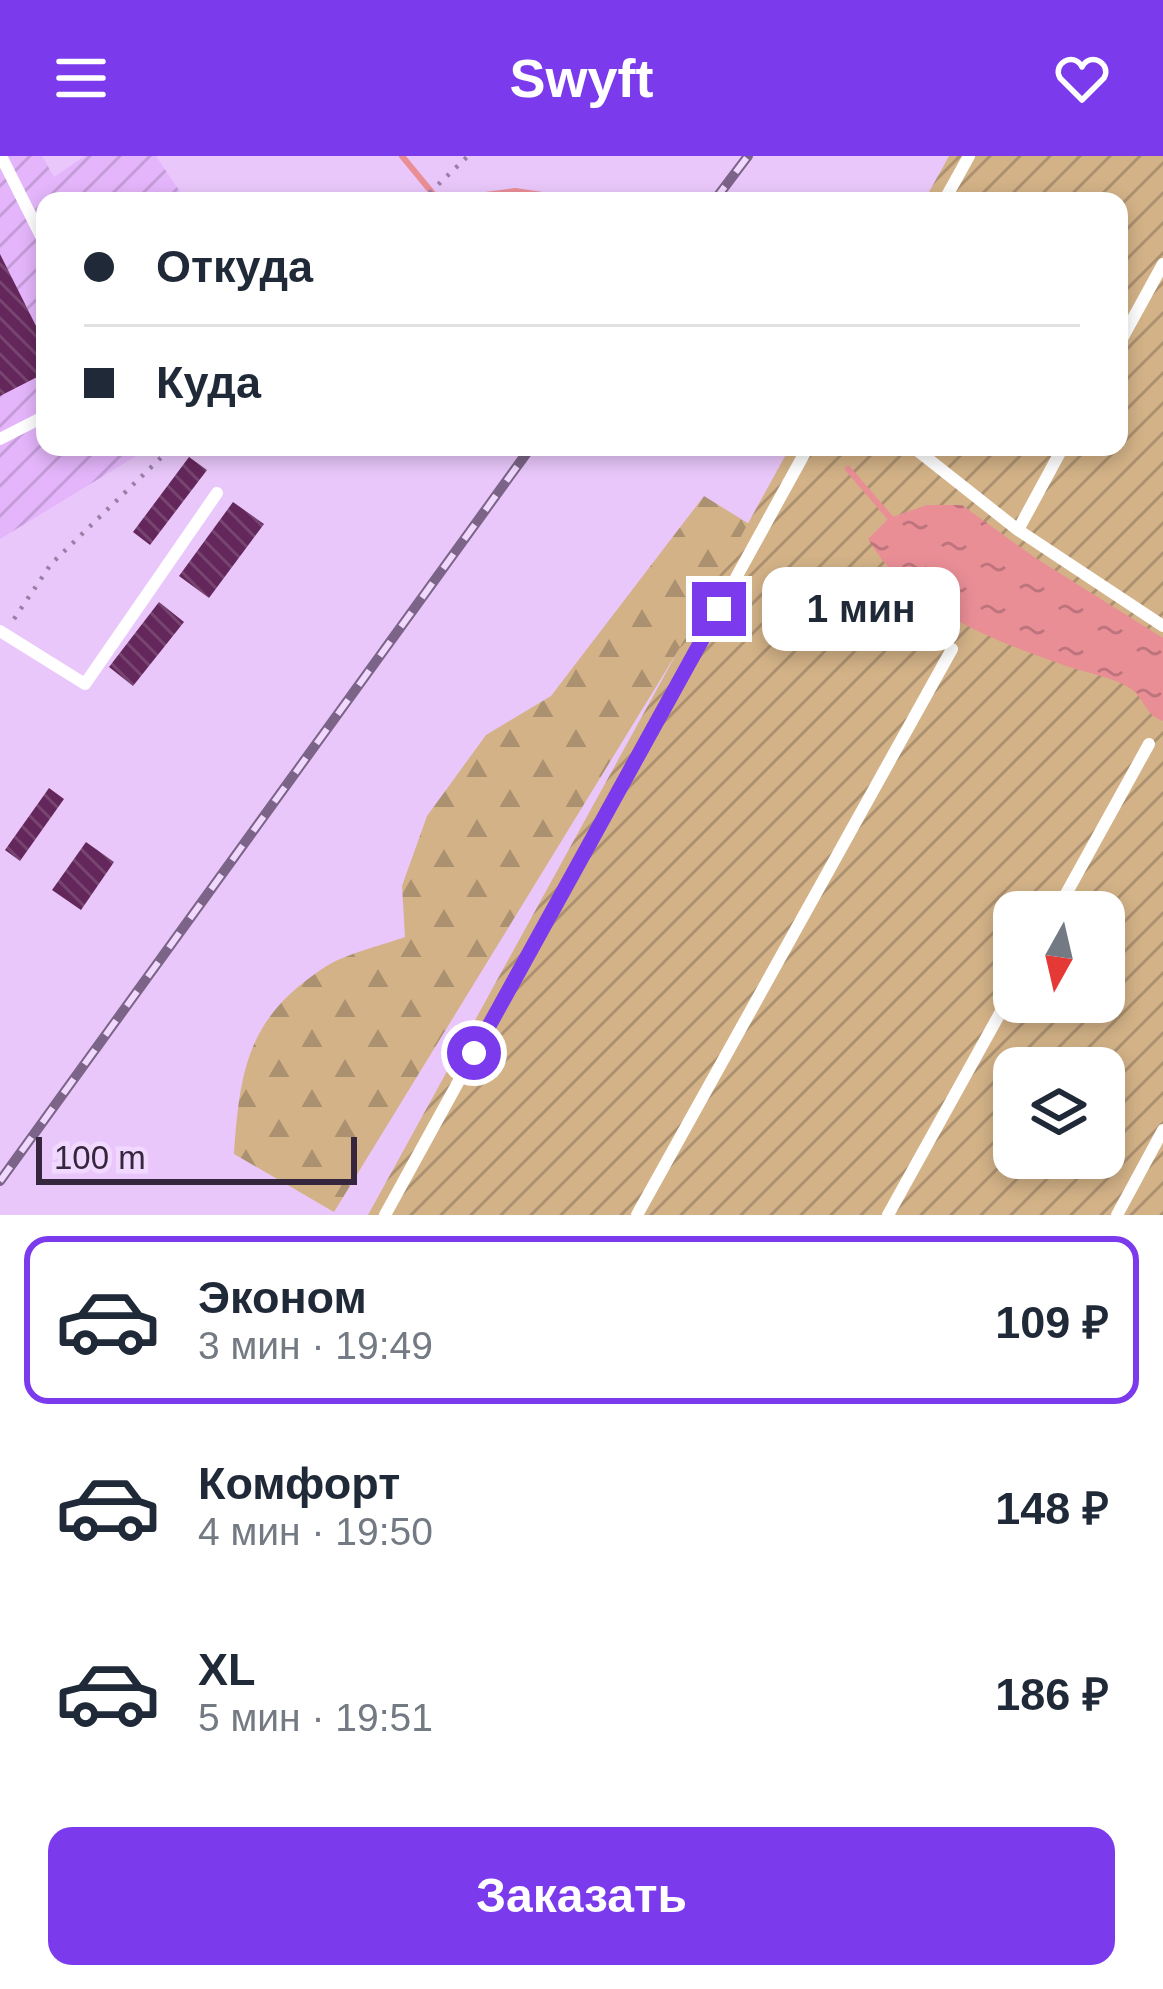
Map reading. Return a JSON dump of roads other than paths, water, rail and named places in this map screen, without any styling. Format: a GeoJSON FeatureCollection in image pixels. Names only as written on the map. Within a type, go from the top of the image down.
{"type":"FeatureCollection","features":[{"type":"Feature","properties":{"kind":"lane"},"geometry":{"type":"LineString","coordinates":[[2,156],[36,226]]}},
{"type":"Feature","properties":{"kind":"lane"},"geometry":{"type":"LineString","coordinates":[[949,192],[969,156]]}},
{"type":"Feature","properties":{"kind":"lane"},"geometry":{"type":"LineString","coordinates":[[1128,328],[1163,264]]}},
{"type":"Feature","properties":{"kind":"lane"},"geometry":{"type":"LineString","coordinates":[[0,439],[36,421]]}},
{"type":"Feature","properties":{"kind":"lane"},"geometry":{"type":"LineString","coordinates":[[385,1215],[803,456]]}},
{"type":"Feature","properties":{"kind":"lane"},"geometry":{"type":"LineString","coordinates":[[924,456],[1018,530],[1163,626]]}},
{"type":"Feature","properties":{"kind":"lane"},"geometry":{"type":"LineString","coordinates":[[1018,530],[1058,456]]}},
{"type":"Feature","properties":{"kind":"lane"},"geometry":{"type":"LineString","coordinates":[[3,631],[85,684],[217,493]]}},
{"type":"Feature","properties":{"kind":"lane"},"geometry":{"type":"LineString","coordinates":[[637,1215],[952,649]]}},
{"type":"Feature","properties":{"kind":"lane"},"geometry":{"type":"LineString","coordinates":[[1068,891],[1149,744]]}},
{"type":"Feature","properties":{"kind":"lane"},"geometry":{"type":"LineString","coordinates":[[888,1215],[995,1023]]}},
{"type":"Feature","properties":{"kind":"lane"},"geometry":{"type":"LineString","coordinates":[[1117,1215],[1163,1130]]}},
{"type":"Feature","properties":{"kind":"water"},"geometry":{"type":"Polygon","coordinates":[[[927,505],[962,505],[1034,557],[1163,638],[1163,721],[1125,685],[984,634],[906,585],[868,539],[889,518],[927,505]]]}},
{"type":"Feature","properties":{"kind":"waterway"},"geometry":{"type":"LineString","coordinates":[[402,156],[432,192]]}},
{"type":"Feature","properties":{"kind":"waterway"},"geometry":{"type":"LineString","coordinates":[[507,192],[522,192]]}},
{"type":"Feature","properties":{"kind":"waterway"},"geometry":{"type":"LineString","coordinates":[[848,469],[893,521]]}},
{"type":"Feature","properties":{"kind":"railway"},"geometry":{"type":"LineString","coordinates":[[721,192],[748,156]]}},
{"type":"Feature","properties":{"kind":"railway"},"geometry":{"type":"LineString","coordinates":[[0,1181],[524,456]]}}]}
